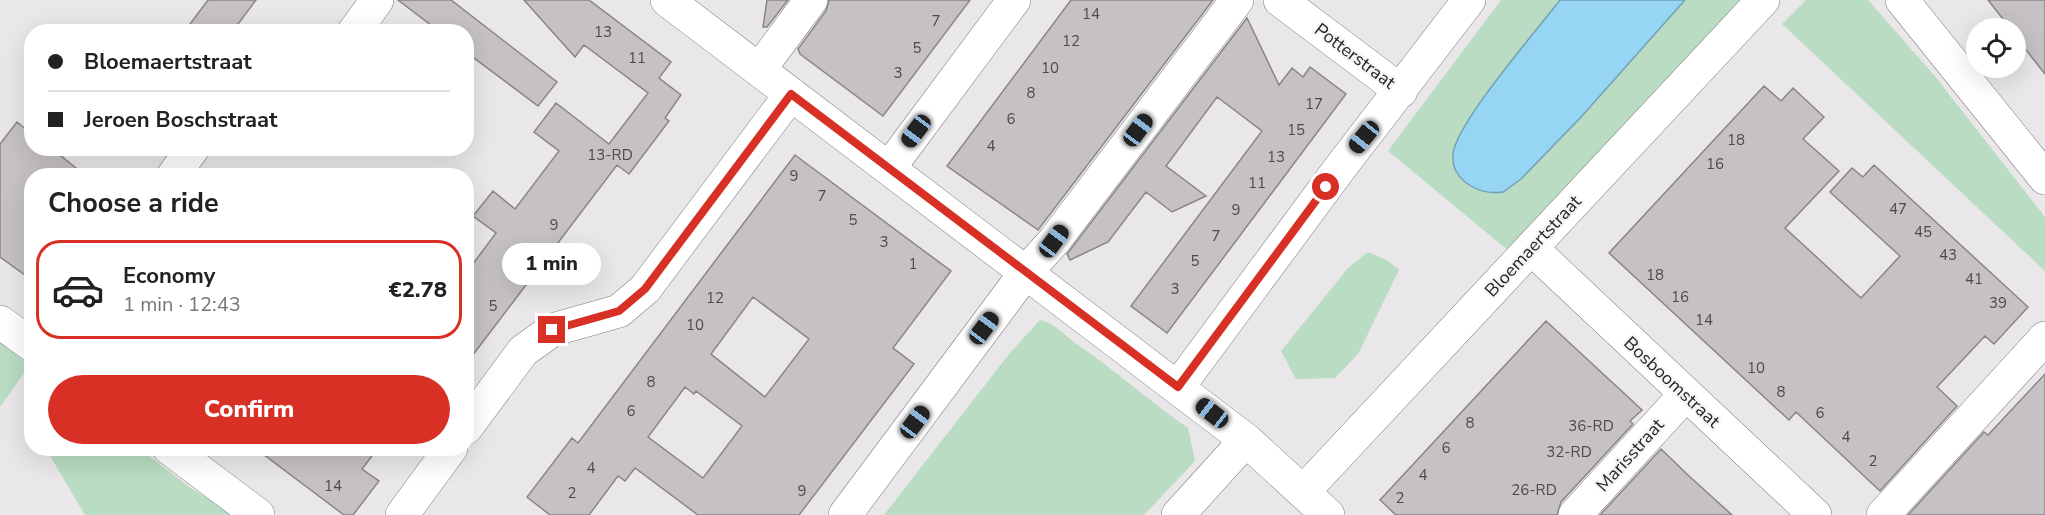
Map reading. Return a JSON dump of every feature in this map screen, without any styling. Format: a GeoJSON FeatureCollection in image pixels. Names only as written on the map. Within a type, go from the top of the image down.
{"type":"FeatureCollection","features":[{"type":"Feature","properties":{"kind":"street"},"geometry":{"type":"LineString","coordinates":[[360,24],[377,0]]}},
{"type":"Feature","properties":{"kind":"street"},"geometry":{"type":"LineString","coordinates":[[667,0],[1178,387],[1246,440],[1328,515]]}},
{"type":"Feature","properties":{"kind":"street"},"geometry":{"type":"LineString","coordinates":[[759,70],[811,0]]}},
{"type":"Feature","properties":{"kind":"street"},"geometry":{"type":"LineString","coordinates":[[889,168],[1014,0]]}},
{"type":"Feature","properties":{"kind":"street"},"geometry":{"type":"LineString","coordinates":[[845,515],[1026,272],[1054,241],[1237,0]]}},
{"type":"Feature","properties":{"kind":"street","name":"Potterstraat"},"geometry":{"type":"LineString","coordinates":[[1280,0],[1401,91]]}},
{"type":"Feature","properties":{"kind":"street"},"geometry":{"type":"LineString","coordinates":[[1178,387],[1340,168],[1469,0]]}},
{"type":"Feature","properties":{"kind":"street","name":"Bloemaertstraat"},"geometry":{"type":"LineString","coordinates":[[1303,492],[1763,0]]}},
{"type":"Feature","properties":{"kind":"street"},"geometry":{"type":"LineString","coordinates":[[1902,0],[2045,178]]}},
{"type":"Feature","properties":{"kind":"street"},"geometry":{"type":"LineString","coordinates":[[474,417],[523,351],[552,330],[619,311],[645,289],[791,94]]}},
{"type":"Feature","properties":{"kind":"street","name":"Bosboomstraat"},"geometry":{"type":"LineString","coordinates":[[1531,248],[1815,515]]}},
{"type":"Feature","properties":{"kind":"street"},"geometry":{"type":"LineString","coordinates":[[0,322],[24,339]]}},
{"type":"Feature","properties":{"kind":"street"},"geometry":{"type":"LineString","coordinates":[[1883,515],[2045,338]]}},
{"type":"Feature","properties":{"kind":"street","name":"Marisstraat"},"geometry":{"type":"LineString","coordinates":[[1575,515],[1685,395]]}},
{"type":"Feature","properties":{"kind":"street"},"geometry":{"type":"LineString","coordinates":[[1178,515],[1246,440]]}},
{"type":"Feature","properties":{"kind":"street"},"geometry":{"type":"LineString","coordinates":[[181,456],[258,515]]}},
{"type":"Feature","properties":{"kind":"street"},"geometry":{"type":"LineString","coordinates":[[402,515],[445,456]]}},
{"type":"Feature","properties":{"kind":"green space"},"geometry":{"type":"Polygon","coordinates":[[[1501,0],[1560,0],[1498,79],[1468,124],[1458,144],[1454,161],[1455,170],[1460,178],[1521,179],[1582,116],[1685,0],[1747,0],[1515,256],[1388,151],[1501,0]]]}},
{"type":"Feature","properties":{"kind":"green space"},"geometry":{"type":"Polygon","coordinates":[[[1806,0],[1868,0],[1934,75],[2045,217],[2045,271],[1782,24],[1806,0]]]}},
{"type":"Feature","properties":{"kind":"green space"},"geometry":{"type":"Polygon","coordinates":[[[1368,252],[1387,260],[1399,270],[1358,354],[1335,378],[1296,379],[1281,351],[1348,268],[1368,252]]]}},
{"type":"Feature","properties":{"kind":"green space"},"geometry":{"type":"Polygon","coordinates":[[[1040,320],[1059,329],[1188,428],[1195,461],[1144,515],[884,515],[1009,354],[1040,320]]]}},
{"type":"Feature","properties":{"kind":"green space"},"geometry":{"type":"Polygon","coordinates":[[[0,343],[24,361],[24,373],[0,407],[0,343]]]}},
{"type":"Feature","properties":{"kind":"green space"},"geometry":{"type":"Polygon","coordinates":[[[50,456],[149,456],[189,487],[234,515],[85,515],[50,456]]]}},
{"type":"Feature","properties":{"kind":"water"},"geometry":{"type":"Polygon","coordinates":[[[1560,0],[1685,0],[1582,116],[1521,179],[1503,192],[1492,193],[1478,190],[1465,182],[1455,169],[1453,154],[1458,140],[1482,99],[1560,0]]]}},
{"type":"Feature","properties":{"kind":"building"},"geometry":{"type":"Polygon","coordinates":[[[208,0],[256,0],[238,24],[190,24],[208,0]]]}},
{"type":"Feature","properties":{"kind":"building"},"geometry":{"type":"Polygon","coordinates":[[[398,0],[451,0],[557,82],[538,106],[474,58],[474,24],[430,24],[398,0]]]}},
{"type":"Feature","properties":{"kind":"building"},"geometry":{"type":"Polygon","coordinates":[[[524,0],[589,0],[671,62],[659,78],[681,95],[665,118],[669,121],[629,174],[617,165],[474,353],[474,262],[496,233],[474,215],[493,191],[515,209],[559,151],[534,132],[556,103],[609,144],[648,93],[584,45],[575,57],[524,0]]]}},
{"type":"Feature","properties":{"kind":"building"},"geometry":{"type":"Polygon","coordinates":[[[767,0],[788,0],[767,27],[763,27],[767,0]]]}},
{"type":"Feature","properties":{"kind":"building"},"geometry":{"type":"Polygon","coordinates":[[[829,0],[970,0],[883,116],[800,54],[798,49],[826,11],[829,0]]]}},
{"type":"Feature","properties":{"kind":"building"},"geometry":{"type":"Polygon","coordinates":[[[1071,0],[1213,0],[1038,230],[947,166],[1071,0]]]}},
{"type":"Feature","properties":{"kind":"building"},"geometry":{"type":"Polygon","coordinates":[[[1988,0],[2045,0],[2045,74],[2026,50],[2026,18],[2002,18],[1988,0]]]}},
{"type":"Feature","properties":{"kind":"building"},"geometry":{"type":"Polygon","coordinates":[[[1247,18],[1279,85],[1292,68],[1303,77],[1310,67],[1346,94],[1167,333],[1131,306],[1262,131],[1217,97],[1166,166],[1206,196],[1172,212],[1146,192],[1108,242],[1070,260],[1067,254],[1247,18]]]}},
{"type":"Feature","properties":{"kind":"building"},"geometry":{"type":"Polygon","coordinates":[[[1764,86],[1781,101],[1793,88],[1824,117],[1803,139],[1839,171],[1785,228],[1861,298],[1900,256],[1830,192],[1852,168],[1863,177],[1874,165],[2028,307],[1994,344],[1985,336],[1937,387],[1957,406],[1880,491],[1796,412],[1789,420],[1609,253],[1764,86]]]}},
{"type":"Feature","properties":{"kind":"building"},"geometry":{"type":"Polygon","coordinates":[[[17,122],[24,128],[24,156],[61,156],[76,168],[24,168],[24,274],[0,257],[0,144],[17,122]]]}},
{"type":"Feature","properties":{"kind":"building"},"geometry":{"type":"Polygon","coordinates":[[[795,155],[951,271],[893,348],[914,364],[799,515],[698,515],[635,468],[625,481],[618,476],[589,515],[550,515],[527,497],[572,438],[578,443],[795,155]],[[753,297],[711,354],[765,397],[809,339],[753,297]],[[685,387],[648,437],[703,478],[742,426],[696,391],[694,394],[685,387]]]}},
{"type":"Feature","properties":{"kind":"building"},"geometry":{"type":"Polygon","coordinates":[[[1546,321],[1642,410],[1630,421],[1633,424],[1561,502],[1557,515],[1396,515],[1380,500],[1546,321]]]}},
{"type":"Feature","properties":{"kind":"building"},"geometry":{"type":"Polygon","coordinates":[[[2045,374],[2045,515],[1908,515],[1984,432],[1988,435],[2045,374]]]}},
{"type":"Feature","properties":{"kind":"building"},"geometry":{"type":"Polygon","coordinates":[[[1661,449],[1689,476],[1732,515],[1600,515],[1661,449]]]}},
{"type":"Feature","properties":{"kind":"building"},"geometry":{"type":"Polygon","coordinates":[[[266,456],[372,456],[362,469],[379,481],[353,515],[344,515],[266,456]]]}},
{"type":"Feature","properties":{"kind":"route"},"geometry":{"type":"LineString","coordinates":[[552,330],[619,311],[645,289],[791,94],[1178,387],[1326,187]]}}]}
